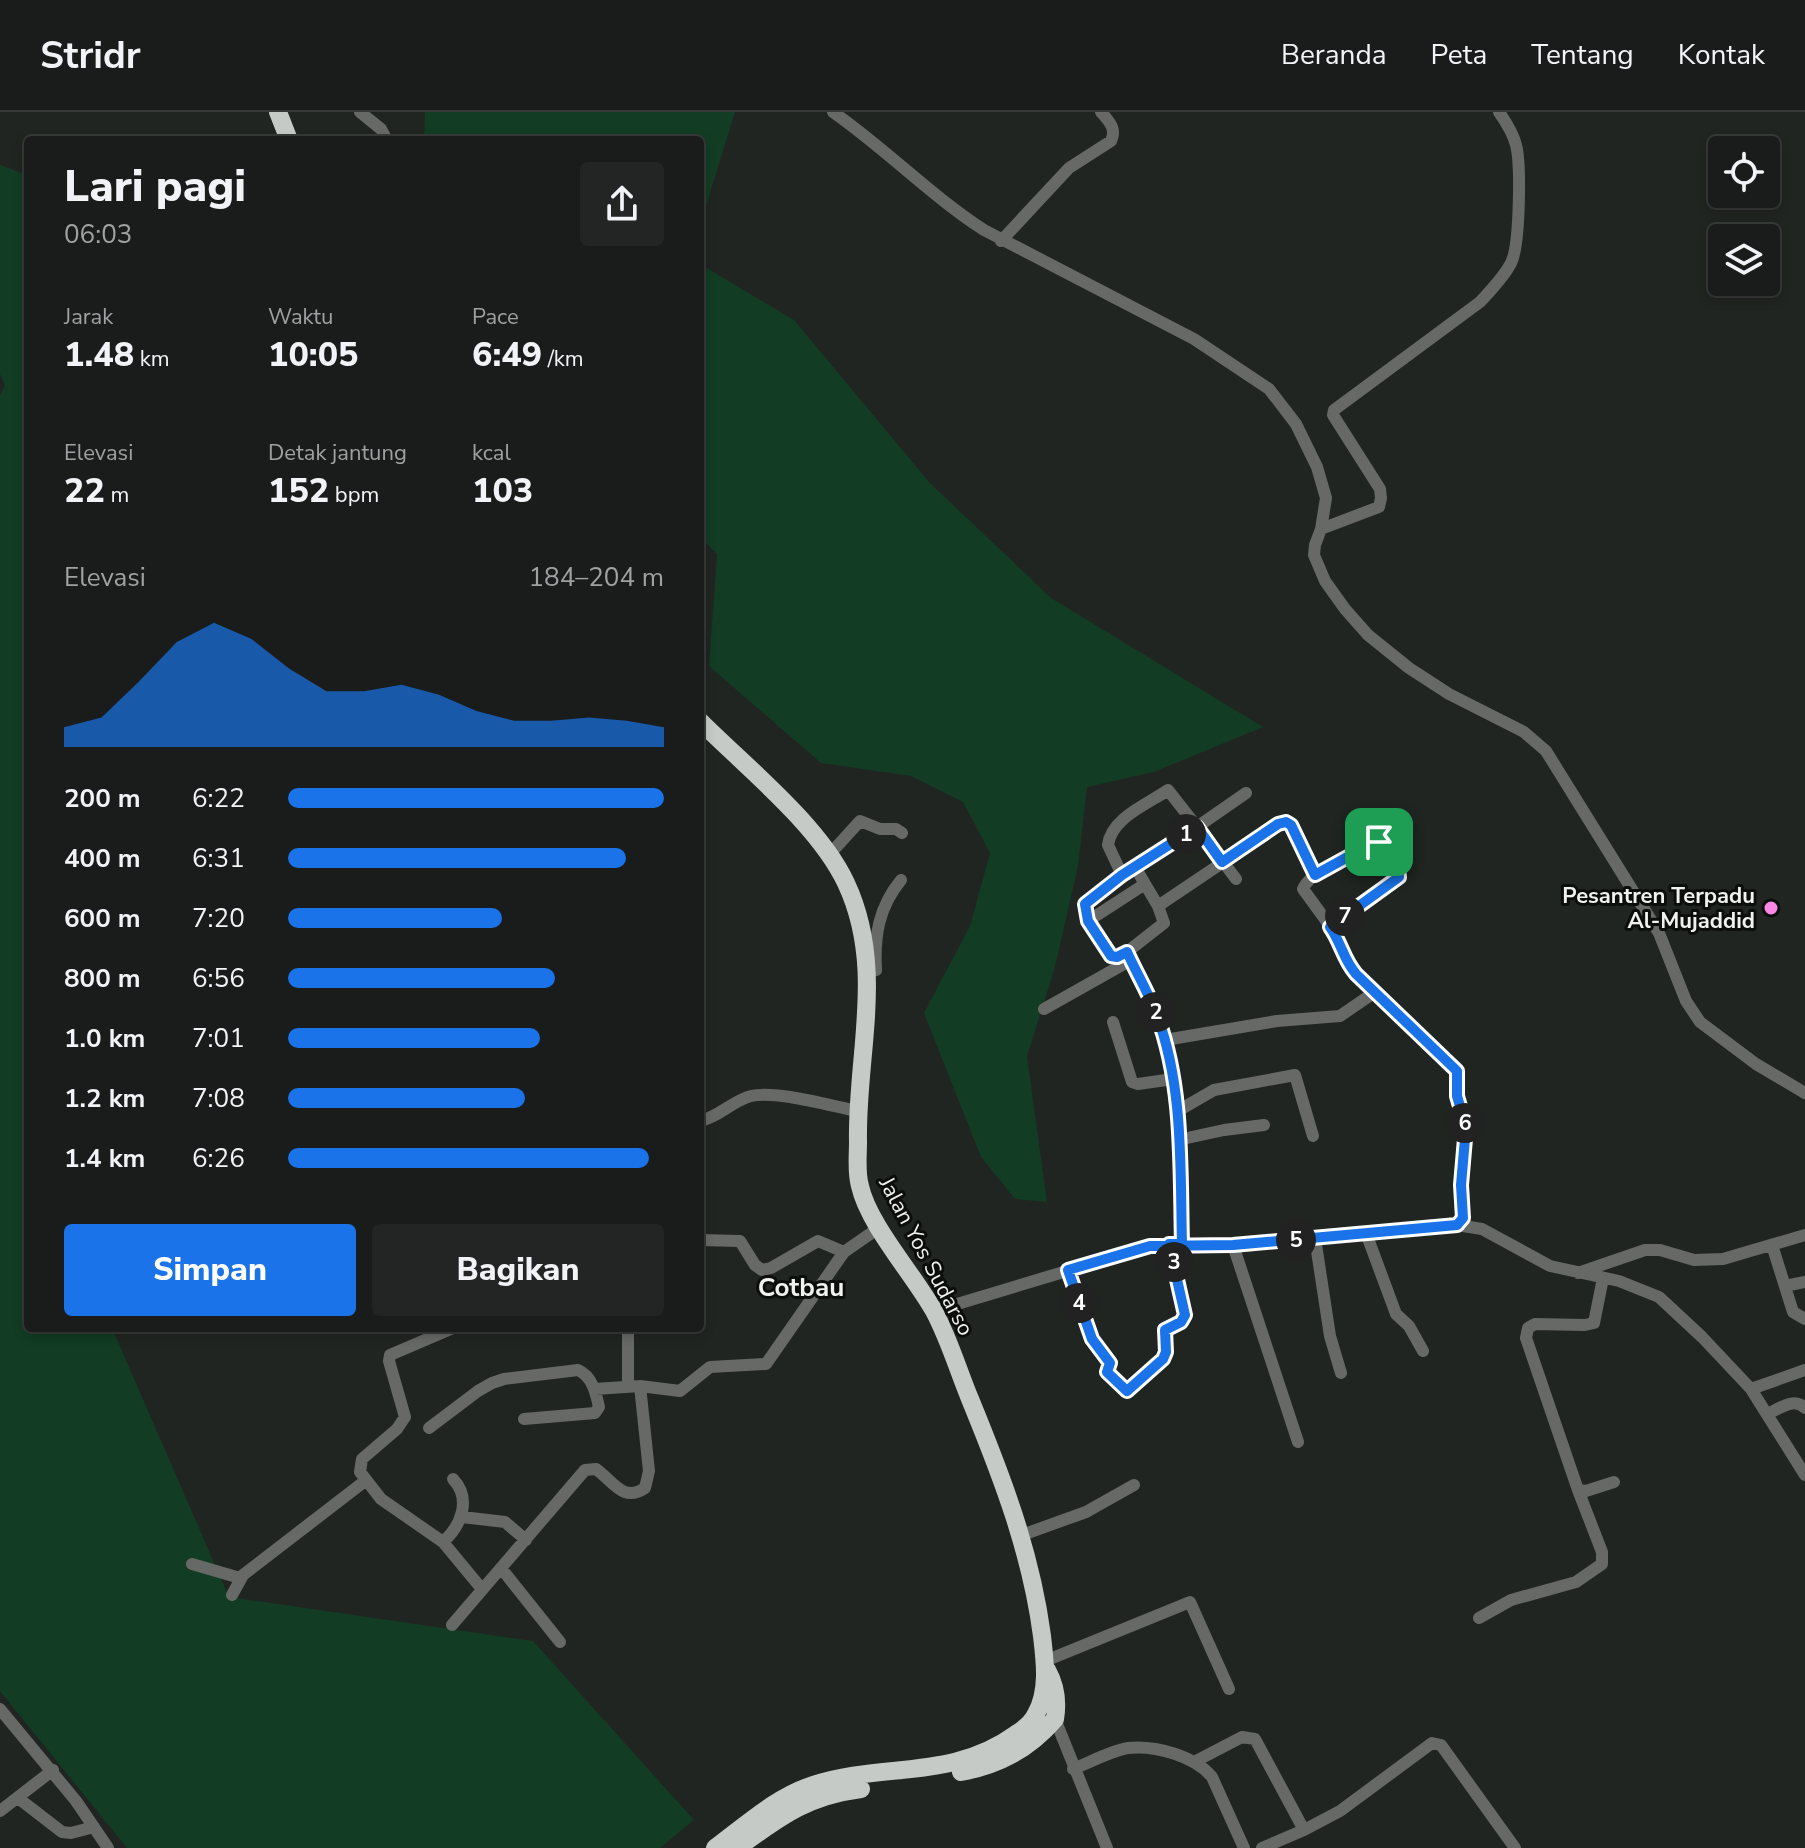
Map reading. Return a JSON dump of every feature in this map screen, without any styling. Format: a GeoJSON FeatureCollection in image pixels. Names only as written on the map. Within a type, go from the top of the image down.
{"type":"FeatureCollection","features":[{"type":"Feature","properties":{"kind":"highway"},"geometry":{"type":"LineString","coordinates":[[278,112],[287,136]]}},
{"type":"Feature","properties":{"kind":"highway","name":"Jalan Yos Sudarso"},"geometry":{"type":"LineString","coordinates":[[704,725],[830,854],[846,882],[857,911],[867,973],[868,1012],[857,1111],[860,1186],[880,1227],[934,1311],[991,1449],[1022,1535],[1037,1597],[1046,1664],[1057,1699],[1055,1719],[1024,1748],[990,1767],[820,1796],[723,1847]]}},
{"type":"Feature","properties":{"kind":"highway","name":"Jalan Yos Sudarso"},"geometry":{"type":"LineString","coordinates":[[723,1847],[772,1805],[813,1785],[953,1764],[976,1757],[1004,1742],[1035,1718],[1041,1704],[1046,1664]]}},
{"type":"Feature","properties":{"kind":"street"},"geometry":{"type":"LineString","coordinates":[[360,112],[374,116],[385,136]]}},
{"type":"Feature","properties":{"kind":"street"},"geometry":{"type":"LineString","coordinates":[[833,112],[952,209],[1001,241],[1194,339],[1269,389],[1296,424],[1317,467],[1326,498],[1314,550],[1316,563],[1325,581],[1368,635],[1431,683],[1524,732],[1546,751],[1659,933],[1686,1001],[1700,1022],[1764,1070],[1805,1093]]}},
{"type":"Feature","properties":{"kind":"street"},"geometry":{"type":"LineString","coordinates":[[1001,241],[1063,174],[1111,141],[1114,136],[1111,124],[1101,112]]}},
{"type":"Feature","properties":{"kind":"street"},"geometry":{"type":"LineString","coordinates":[[1321,529],[1379,507],[1381,498],[1380,489],[1333,415],[1334,410],[1480,302],[1511,263],[1515,246],[1518,155],[1512,134],[1499,112]]}},
{"type":"Feature","properties":{"kind":"street"},"geometry":{"type":"LineString","coordinates":[[1122,875],[1108,845],[1114,828],[1168,790],[1236,879]]}},
{"type":"Feature","properties":{"kind":"street"},"geometry":{"type":"LineString","coordinates":[[1129,956],[1111,956],[1088,921],[1085,904],[1122,875],[1246,793]]}},
{"type":"Feature","properties":{"kind":"street"},"geometry":{"type":"LineString","coordinates":[[830,854],[860,821],[902,833]]}},
{"type":"Feature","properties":{"kind":"street"},"geometry":{"type":"LineString","coordinates":[[1158,906],[1278,824],[1286,822],[1291,825],[1315,875]]}},
{"type":"Feature","properties":{"kind":"street"},"geometry":{"type":"LineString","coordinates":[[1330,927],[1399,877],[1400,874],[1376,842],[1315,875],[1304,884],[1303,889],[1330,927],[1338,937],[1347,964],[1457,1071],[1457,1096],[1466,1127],[1461,1185],[1464,1215],[1457,1225]]}},
{"type":"Feature","properties":{"kind":"street"},"geometry":{"type":"LineString","coordinates":[[1044,1009],[1129,956],[1164,923],[1158,906],[1135,867]]}},
{"type":"Feature","properties":{"kind":"street"},"geometry":{"type":"LineString","coordinates":[[867,973],[876,970],[875,945],[881,912],[887,897],[901,880]]}},
{"type":"Feature","properties":{"kind":"street"},"geometry":{"type":"LineString","coordinates":[[1088,921],[1145,884]]}},
{"type":"Feature","properties":{"kind":"street"},"geometry":{"type":"LineString","coordinates":[[1068,1270],[1092,1339],[1110,1363],[1107,1372],[1128,1391],[1163,1359],[1166,1352],[1165,1330],[1181,1322],[1185,1315],[1176,1244],[1178,1140],[1173,1079],[1156,1012],[1129,956]]}},
{"type":"Feature","properties":{"kind":"street"},"geometry":{"type":"LineString","coordinates":[[1165,1040],[1277,1021],[1340,1016],[1375,992]]}},
{"type":"Feature","properties":{"kind":"street"},"geometry":{"type":"LineString","coordinates":[[1113,1022],[1132,1082],[1138,1084],[1173,1079]]}},
{"type":"Feature","properties":{"kind":"street"},"geometry":{"type":"LineString","coordinates":[[1176,1112],[1214,1090],[1295,1075],[1313,1136]]}},
{"type":"Feature","properties":{"kind":"street"},"geometry":{"type":"LineString","coordinates":[[704,1120],[758,1095],[857,1111]]}},
{"type":"Feature","properties":{"kind":"street"},"geometry":{"type":"LineString","coordinates":[[1178,1140],[1264,1125]]}},
{"type":"Feature","properties":{"kind":"street"},"geometry":{"type":"LineString","coordinates":[[934,1311],[1150,1246],[1233,1245],[1457,1225],[1482,1229],[1550,1266],[1619,1281],[1646,1290],[1671,1306],[1751,1389],[1805,1475]]}},
{"type":"Feature","properties":{"kind":"street"},"geometry":{"type":"LineString","coordinates":[[595,1389],[634,1386],[680,1391],[710,1367],[766,1364],[844,1252],[880,1227]]}},
{"type":"Feature","properties":{"kind":"street"},"geometry":{"type":"LineString","coordinates":[[1366,1233],[1396,1314],[1409,1326],[1423,1351]]}},
{"type":"Feature","properties":{"kind":"street"},"geometry":{"type":"LineString","coordinates":[[1578,1273],[1619,1257],[1660,1250],[1681,1258],[1710,1261],[1805,1235]]}},
{"type":"Feature","properties":{"kind":"street"},"geometry":{"type":"LineString","coordinates":[[1315,1238],[1330,1336],[1341,1373]]}},
{"type":"Feature","properties":{"kind":"street"},"geometry":{"type":"LineString","coordinates":[[704,1240],[740,1241],[755,1265],[762,1270],[818,1241],[844,1252]]}},
{"type":"Feature","properties":{"kind":"street"},"geometry":{"type":"LineString","coordinates":[[1233,1245],[1298,1442]]}},
{"type":"Feature","properties":{"kind":"street"},"geometry":{"type":"LineString","coordinates":[[1772,1245],[1793,1312],[1805,1319]]}},
{"type":"Feature","properties":{"kind":"street"},"geometry":{"type":"LineString","coordinates":[[1619,1257],[1619,1281]]}},
{"type":"Feature","properties":{"kind":"street"},"geometry":{"type":"LineString","coordinates":[[1479,1618],[1511,1600],[1576,1582],[1602,1564],[1602,1552],[1578,1490],[1526,1332],[1535,1324],[1594,1323],[1603,1278]]}},
{"type":"Feature","properties":{"kind":"street"},"geometry":{"type":"LineString","coordinates":[[1785,1286],[1805,1282]]}},
{"type":"Feature","properties":{"kind":"street"},"geometry":{"type":"LineString","coordinates":[[444,1332],[390,1355],[405,1417],[397,1429],[362,1459],[360,1472],[381,1499],[443,1542],[481,1588]]}},
{"type":"Feature","properties":{"kind":"street"},"geometry":{"type":"LineString","coordinates":[[452,1625],[588,1468],[602,1473],[622,1492],[640,1492],[648,1484],[649,1471],[628,1332]]}},
{"type":"Feature","properties":{"kind":"street"},"geometry":{"type":"LineString","coordinates":[[1751,1389],[1805,1370]]}},
{"type":"Feature","properties":{"kind":"street"},"geometry":{"type":"LineString","coordinates":[[429,1428],[478,1391],[504,1379],[580,1371],[595,1389],[599,1407],[595,1413],[524,1419]]}},
{"type":"Feature","properties":{"kind":"street"},"geometry":{"type":"LineString","coordinates":[[1768,1414],[1794,1402],[1805,1408]]}},
{"type":"Feature","properties":{"kind":"street"},"geometry":{"type":"LineString","coordinates":[[443,1542],[462,1517],[462,1490],[453,1479]]}},
{"type":"Feature","properties":{"kind":"street"},"geometry":{"type":"LineString","coordinates":[[232,1595],[240,1578],[365,1481]]}},
{"type":"Feature","properties":{"kind":"street"},"geometry":{"type":"LineString","coordinates":[[1578,1490],[1586,1491],[1614,1482]]}},
{"type":"Feature","properties":{"kind":"street"},"geometry":{"type":"LineString","coordinates":[[1022,1535],[1086,1512],[1134,1485]]}},
{"type":"Feature","properties":{"kind":"street"},"geometry":{"type":"LineString","coordinates":[[462,1517],[505,1522],[526,1540]]}},
{"type":"Feature","properties":{"kind":"street"},"geometry":{"type":"LineString","coordinates":[[192,1564],[240,1578]]}},
{"type":"Feature","properties":{"kind":"street"},"geometry":{"type":"LineString","coordinates":[[501,1568],[560,1642]]}},
{"type":"Feature","properties":{"kind":"street"},"geometry":{"type":"LineString","coordinates":[[1046,1664],[1190,1602],[1229,1689]]}},
{"type":"Feature","properties":{"kind":"street"},"geometry":{"type":"LineString","coordinates":[[0,1709],[53,1770],[108,1848]]}},
{"type":"Feature","properties":{"kind":"street"},"geometry":{"type":"LineString","coordinates":[[1055,1719],[1107,1848]]}},
{"type":"Feature","properties":{"kind":"street"},"geometry":{"type":"LineString","coordinates":[[1194,1762],[1242,1737],[1255,1739],[1304,1830]]}},
{"type":"Feature","properties":{"kind":"street"},"geometry":{"type":"LineString","coordinates":[[1262,1848],[1340,1811],[1432,1743],[1441,1745],[1515,1848]]}},
{"type":"Feature","properties":{"kind":"street"},"geometry":{"type":"LineString","coordinates":[[1073,1769],[1131,1748],[1155,1750],[1194,1762],[1212,1777],[1244,1848]]}},
{"type":"Feature","properties":{"kind":"street"},"geometry":{"type":"LineString","coordinates":[[0,1811],[53,1770]]}},
{"type":"Feature","properties":{"kind":"street"},"geometry":{"type":"LineString","coordinates":[[18,1798],[62,1832],[94,1827]]}},
{"type":"Feature","properties":{"kind":"green space"},"geometry":{"type":"Polygon","coordinates":[[[425,112],[735,112],[704,212],[704,136],[424,136],[425,112]]]}},
{"type":"Feature","properties":{"kind":"green space"},"geometry":{"type":"Polygon","coordinates":[[[0,165],[24,174],[24,1332],[114,1332],[229,1597],[533,1641],[694,1820],[660,1848],[127,1848],[0,1691],[0,395],[5,386],[0,374],[0,165]]]}},
{"type":"Feature","properties":{"kind":"green space"},"geometry":{"type":"Polygon","coordinates":[[[704,266],[794,320],[929,482],[1051,598],[1263,727],[1154,772],[1087,787],[1078,866],[1055,967],[1027,1056],[1047,1202],[1015,1199],[981,1157],[924,1013],[970,926],[990,853],[963,802],[911,776],[821,763],[709,666],[717,554],[704,541],[704,266]]]}},
{"type":"Feature","properties":{"kind":"place","name":"Pesantren Terpadu Al-Mujaddid"},"geometry":{"type":"Point","coordinates":[1771,908]}},
{"type":"Feature","properties":{"kind":"district","name":"Cotbau"},"geometry":{"type":"Point","coordinates":[801,1287]}},
{"type":"Feature","properties":{"kind":"route"},"geometry":{"type":"LineString","coordinates":[[1379,842],[1315,875],[1291,825],[1286,822],[1278,824],[1222,862],[1197,827],[1122,875],[1085,904],[1088,921],[1111,956],[1117,957],[1127,952],[1156,1012],[1171,1068],[1176,1112],[1182,1244],[1169,1244],[1185,1315],[1184,1320],[1165,1330],[1166,1352],[1163,1359],[1127,1391],[1107,1372],[1110,1363],[1092,1339],[1068,1270],[1150,1246],[1169,1244],[1233,1245],[1315,1238],[1457,1225],[1463,1218],[1461,1185],[1466,1127],[1457,1096],[1457,1071],[1347,964],[1338,937],[1330,927],[1399,877],[1398,869],[1379,842]]}}]}
